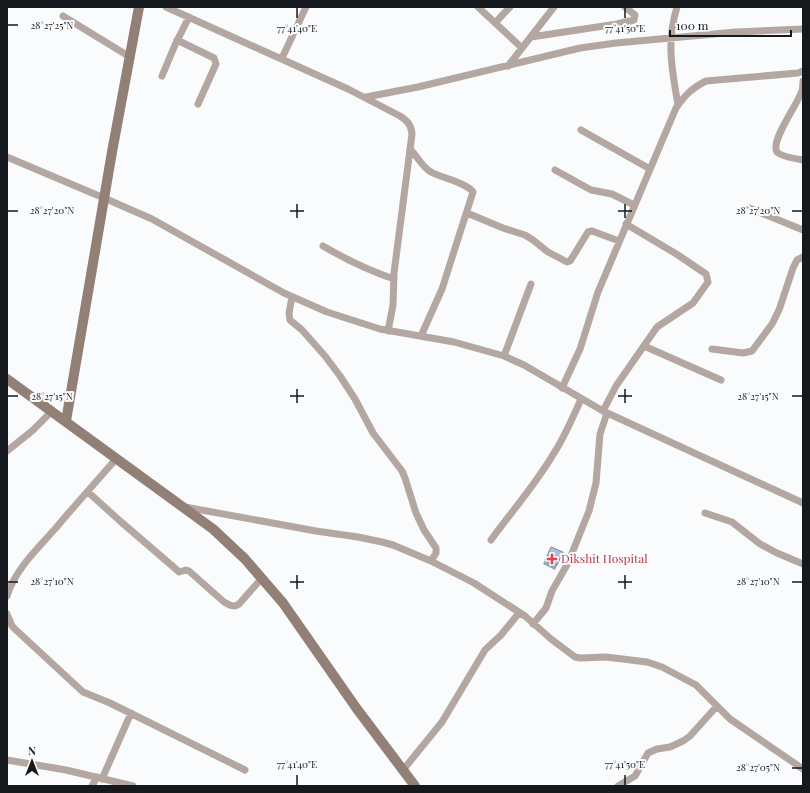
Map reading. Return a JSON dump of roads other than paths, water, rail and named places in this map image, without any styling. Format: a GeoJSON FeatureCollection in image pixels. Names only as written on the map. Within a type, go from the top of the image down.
{"type":"FeatureCollection","features":[{"type":"Feature","properties":{"kind":"main road"},"geometry":{"type":"LineString","coordinates":[[66,421],[104,198],[139,7]]}},
{"type":"Feature","properties":{"kind":"main road"},"geometry":{"type":"LineString","coordinates":[[7,379],[213,529],[245,559],[283,603],[357,709],[415,786]]}},
{"type":"Feature","properties":{"kind":"street"},"geometry":{"type":"LineString","coordinates":[[166,7],[282,58],[385,107],[407,120],[411,126],[412,134],[394,279],[393,305],[388,331]]}},
{"type":"Feature","properties":{"kind":"street"},"geometry":{"type":"LineString","coordinates":[[282,58],[306,7]]}},
{"type":"Feature","properties":{"kind":"street"},"geometry":{"type":"LineString","coordinates":[[478,7],[522,48]]}},
{"type":"Feature","properties":{"kind":"street"},"geometry":{"type":"LineString","coordinates":[[495,23],[510,7]]}},
{"type":"Feature","properties":{"kind":"street"},"geometry":{"type":"LineString","coordinates":[[508,66],[554,7]]}},
{"type":"Feature","properties":{"kind":"street"},"geometry":{"type":"LineString","coordinates":[[531,37],[634,20],[635,15],[625,7]]}},
{"type":"Feature","properties":{"kind":"street"},"geometry":{"type":"LineString","coordinates":[[677,7],[671,29],[670,52],[678,105]]}},
{"type":"Feature","properties":{"kind":"street"},"geometry":{"type":"LineString","coordinates":[[63,16],[130,57]]}},
{"type":"Feature","properties":{"kind":"street"},"geometry":{"type":"LineString","coordinates":[[162,76],[177,40],[189,17]]}},
{"type":"Feature","properties":{"kind":"street"},"geometry":{"type":"LineString","coordinates":[[366,98],[580,48],[616,43],[736,32],[803,29]]}},
{"type":"Feature","properties":{"kind":"street"},"geometry":{"type":"LineString","coordinates":[[177,40],[214,58],[216,61],[198,104]]}},
{"type":"Feature","properties":{"kind":"street"},"geometry":{"type":"LineString","coordinates":[[562,388],[580,349],[598,292],[634,205],[678,105],[687,92],[706,81],[798,73],[803,71]]}},
{"type":"Feature","properties":{"kind":"street"},"geometry":{"type":"LineString","coordinates":[[803,81],[801,93],[779,134],[775,146],[780,155],[803,160]]}},
{"type":"Feature","properties":{"kind":"street"},"geometry":{"type":"LineString","coordinates":[[581,130],[650,169]]}},
{"type":"Feature","properties":{"kind":"street"},"geometry":{"type":"LineString","coordinates":[[410,149],[430,171],[472,190],[473,194],[442,289],[421,336]]}},
{"type":"Feature","properties":{"kind":"street"},"geometry":{"type":"LineString","coordinates":[[7,157],[152,219],[258,279],[292,297],[327,312],[388,331],[454,342],[504,356],[524,364],[562,388],[605,412],[803,503]]}},
{"type":"Feature","properties":{"kind":"street"},"geometry":{"type":"LineString","coordinates":[[555,170],[591,190],[612,194],[634,205]]}},
{"type":"Feature","properties":{"kind":"street"},"geometry":{"type":"LineString","coordinates":[[749,208],[803,230]]}},
{"type":"Feature","properties":{"kind":"street"},"geometry":{"type":"LineString","coordinates":[[467,213],[503,228],[525,235],[548,252],[567,262],[570,261],[588,232],[619,241]]}},
{"type":"Feature","properties":{"kind":"street"},"geometry":{"type":"LineString","coordinates":[[533,624],[547,604],[552,591],[568,563],[590,511],[596,484],[600,434],[605,412],[616,386],[660,325],[682,311],[697,298],[707,285],[708,278],[706,274],[678,255],[626,224]]}},
{"type":"Feature","properties":{"kind":"street"},"geometry":{"type":"LineString","coordinates":[[323,246],[353,264],[394,279]]}},
{"type":"Feature","properties":{"kind":"street"},"geometry":{"type":"LineString","coordinates":[[712,349],[743,353],[752,351],[772,324],[779,310],[793,268],[797,260],[802,257],[803,249]]}},
{"type":"Feature","properties":{"kind":"street"},"geometry":{"type":"LineString","coordinates":[[504,356],[531,284]]}},
{"type":"Feature","properties":{"kind":"street"},"geometry":{"type":"LineString","coordinates":[[292,297],[289,313],[290,320],[302,330],[340,376],[355,399],[373,433],[402,471],[416,513],[424,530],[436,548],[436,553],[431,561]]}},
{"type":"Feature","properties":{"kind":"street"},"geometry":{"type":"LineString","coordinates":[[644,346],[721,380]]}},
{"type":"Feature","properties":{"kind":"street"},"geometry":{"type":"LineString","coordinates":[[491,540],[553,455],[564,436],[581,399]]}},
{"type":"Feature","properties":{"kind":"street"},"geometry":{"type":"LineString","coordinates":[[7,451],[32,431],[51,412]]}},
{"type":"Feature","properties":{"kind":"street"},"geometry":{"type":"LineString","coordinates":[[7,596],[17,575],[36,551],[116,459]]}},
{"type":"Feature","properties":{"kind":"street"},"geometry":{"type":"LineString","coordinates":[[88,492],[179,572],[186,570],[189,571],[229,605],[237,606],[262,578]]}},
{"type":"Feature","properties":{"kind":"street"},"geometry":{"type":"LineString","coordinates":[[182,506],[382,542],[431,561],[474,583],[519,613],[575,657],[606,657],[647,662],[662,667],[696,685],[730,719],[803,769]]}},
{"type":"Feature","properties":{"kind":"street"},"geometry":{"type":"LineString","coordinates":[[705,513],[732,522],[765,547],[803,564]]}},
{"type":"Feature","properties":{"kind":"street"},"geometry":{"type":"LineString","coordinates":[[403,770],[442,722],[485,650],[501,635],[519,613]]}},
{"type":"Feature","properties":{"kind":"street"},"geometry":{"type":"LineString","coordinates":[[7,614],[12,626],[78,688],[88,695],[104,700],[245,770]]}},
{"type":"Feature","properties":{"kind":"street"},"geometry":{"type":"LineString","coordinates":[[618,786],[635,776],[648,753],[657,749],[670,747],[683,741],[690,736],[717,706]]}},
{"type":"Feature","properties":{"kind":"street"},"geometry":{"type":"LineString","coordinates":[[92,786],[100,778],[131,713]]}},
{"type":"Feature","properties":{"kind":"street"},"geometry":{"type":"LineString","coordinates":[[7,760],[66,770],[133,786]]}},
{"type":"Feature","properties":{"kind":"place","name":"Dikshit Hospital"},"geometry":{"type":"Point","coordinates":[552,559]}}]}
